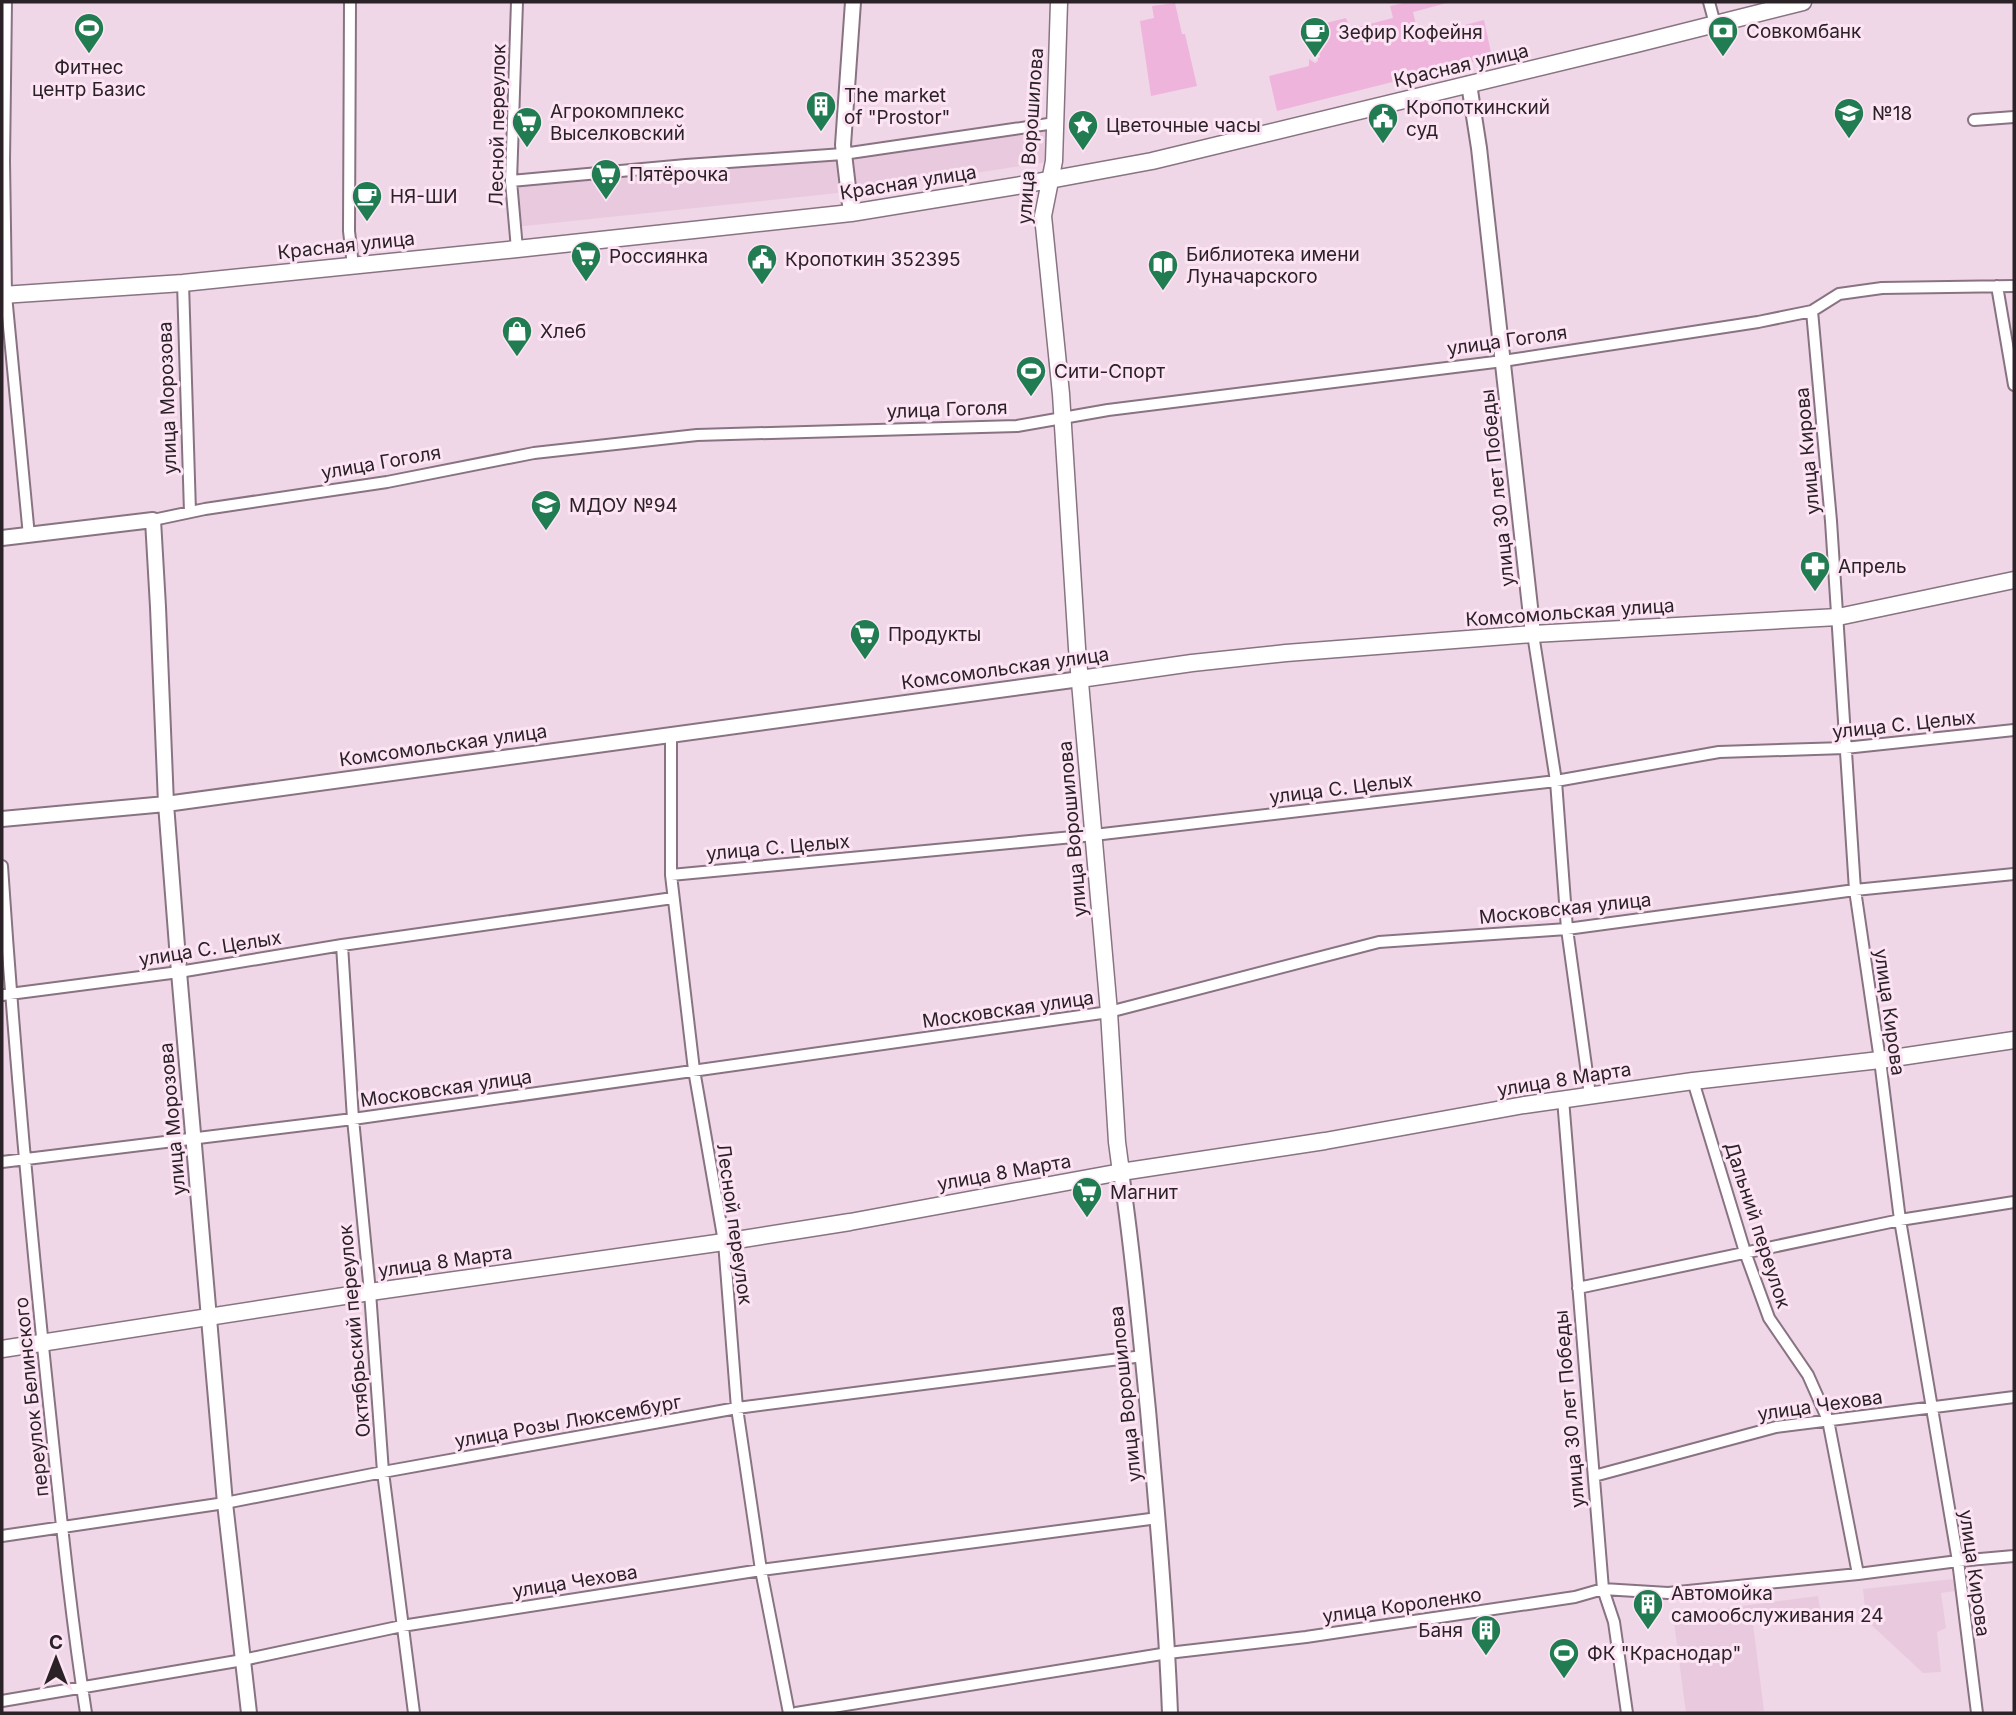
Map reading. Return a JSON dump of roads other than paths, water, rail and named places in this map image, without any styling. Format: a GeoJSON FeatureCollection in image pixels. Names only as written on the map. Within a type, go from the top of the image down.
{"type":"FeatureCollection","features":[{"type":"Feature","properties":{"kind":"main road","name":"улица Ворошилова"},"geometry":{"type":"LineString","coordinates":[[1059,2],[1054,161],[1043,216],[1062,418],[1080,679],[1121,1172]]}},
{"type":"Feature","properties":{"kind":"main road","name":"Красная улица"},"geometry":{"type":"LineString","coordinates":[[4,295],[183,283],[851,213],[1152,161],[1803,2]]}},
{"type":"Feature","properties":{"kind":"main road","name":"Комсомольская улица"},"geometry":{"type":"LineString","coordinates":[[1080,679],[1205,661],[1533,634],[1838,617],[2014,580]]}},
{"type":"Feature","properties":{"kind":"main road","name":"улица 8 Марта"},"geometry":{"type":"LineString","coordinates":[[2,1349],[850,1222],[1121,1172],[1325,1141],[1563,1099],[2014,1041]]}},
{"type":"Feature","properties":{"kind":"street"},"geometry":{"type":"LineString","coordinates":[[6,2],[4,295],[29,536]]}},
{"type":"Feature","properties":{"kind":"street"},"geometry":{"type":"LineString","coordinates":[[350,2],[349,231],[353,266]]}},
{"type":"Feature","properties":{"kind":"street","name":"Лесной переулок"},"geometry":{"type":"LineString","coordinates":[[517,2],[511,181],[517,249]]}},
{"type":"Feature","properties":{"kind":"street"},"geometry":{"type":"LineString","coordinates":[[851,213],[843,154],[853,2]]}},
{"type":"Feature","properties":{"kind":"street"},"geometry":{"type":"LineString","coordinates":[[1709,2],[1715,24]]}},
{"type":"Feature","properties":{"kind":"street","name":"улица 30 лет Победы"},"geometry":{"type":"LineString","coordinates":[[1469,84],[1479,148],[1533,634],[1556,781],[1567,929],[1590,1095]]}},
{"type":"Feature","properties":{"kind":"street"},"geometry":{"type":"LineString","coordinates":[[1974,120],[2014,117]]}},
{"type":"Feature","properties":{"kind":"street","name":"Красная улица"},"geometry":{"type":"LineString","coordinates":[[511,181],[843,154],[1055,123]]}},
{"type":"Feature","properties":{"kind":"street","name":"улица Морозова"},"geometry":{"type":"LineString","coordinates":[[183,283],[190,512]]}},
{"type":"Feature","properties":{"kind":"street"},"geometry":{"type":"LineString","coordinates":[[1997,285],[2014,385]]}},
{"type":"Feature","properties":{"kind":"street","name":"улица Гоголя"},"geometry":{"type":"LineString","coordinates":[[2,538],[153,520],[387,482],[534,453],[696,435],[1017,426],[1108,410],[1503,361],[1758,322],[1812,311],[1839,294],[1849,292],[1882,288],[2014,285]]}},
{"type":"Feature","properties":{"kind":"street","name":"улица Кирова"},"geometry":{"type":"LineString","coordinates":[[1812,311],[1838,617],[1844,748],[1855,890],[1900,1220],[1958,1561],[1977,1713]]}},
{"type":"Feature","properties":{"kind":"street","name":"улица Морозова"},"geometry":{"type":"LineString","coordinates":[[153,520],[166,804],[179,972],[225,1503],[250,1713]]}},
{"type":"Feature","properties":{"kind":"street","name":"Комсомольская улица"},"geometry":{"type":"LineString","coordinates":[[2,819],[166,804],[1080,679]]}},
{"type":"Feature","properties":{"kind":"street","name":"улица С. Целых"},"geometry":{"type":"LineString","coordinates":[[671,875],[1094,835],[1556,781],[1719,752],[1844,748],[2014,730]]}},
{"type":"Feature","properties":{"kind":"street","name":"Лесной переулок"},"geometry":{"type":"LineString","coordinates":[[671,736],[673,898],[694,1070],[724,1242],[737,1408],[761,1570],[789,1713]]}},
{"type":"Feature","properties":{"kind":"street","name":"переулок Белинского"},"geometry":{"type":"LineString","coordinates":[[2,866],[6,995],[62,1527],[86,1713]]}},
{"type":"Feature","properties":{"kind":"street","name":"Московская улица"},"geometry":{"type":"LineString","coordinates":[[2,1163],[353,1119],[1109,1012],[1379,942],[1567,929],[1855,890],[2014,874]]}},
{"type":"Feature","properties":{"kind":"street","name":"улица С. Целых"},"geometry":{"type":"LineString","coordinates":[[6,995],[179,972],[342,945],[673,898]]}},
{"type":"Feature","properties":{"kind":"street","name":"Октябрьский переулок"},"geometry":{"type":"LineString","coordinates":[[342,945],[353,1119],[370,1292],[383,1472],[414,1713]]}},
{"type":"Feature","properties":{"kind":"street","name":"Дальний переулок"},"geometry":{"type":"LineString","coordinates":[[1693,1081],[1745,1252],[1769,1318],[1808,1375],[1828,1420],[1858,1574]]}},
{"type":"Feature","properties":{"kind":"street","name":"улица 30 лет Победы"},"geometry":{"type":"LineString","coordinates":[[1563,1099],[1603,1589],[1614,1622],[1627,1713]]}},
{"type":"Feature","properties":{"kind":"street","name":"улица Ворошилова"},"geometry":{"type":"LineString","coordinates":[[1121,1172],[1143,1356],[1158,1518],[1170,1713]]}},
{"type":"Feature","properties":{"kind":"street"},"geometry":{"type":"LineString","coordinates":[[1578,1288],[1900,1220],[2014,1202]]}},
{"type":"Feature","properties":{"kind":"street","name":"улица Розы Люксембург"},"geometry":{"type":"LineString","coordinates":[[2,1536],[225,1503],[737,1408],[1143,1356]]}},
{"type":"Feature","properties":{"kind":"street","name":"улица Чехова"},"geometry":{"type":"LineString","coordinates":[[1594,1476],[1776,1427],[2014,1397]]}},
{"type":"Feature","properties":{"kind":"street","name":"улица Чехова"},"geometry":{"type":"LineString","coordinates":[[2,1701],[243,1660],[402,1626],[761,1570],[1158,1518]]}},
{"type":"Feature","properties":{"kind":"street","name":"улица Короленко"},"geometry":{"type":"LineString","coordinates":[[796,1713],[1168,1653],[1306,1637],[1562,1599],[1603,1589],[1668,1593],[2014,1556]]}},
{"type":"Feature","properties":{"kind":"place","name":"Фитнес центр Базис"},"geometry":{"type":"Point","coordinates":[89,55]}},
{"type":"Feature","properties":{"kind":"place","name":"Совкомбанк"},"geometry":{"type":"Point","coordinates":[1723,58]}},
{"type":"Feature","properties":{"kind":"place","name":"Зефир Кофейня"},"geometry":{"type":"Point","coordinates":[1315,59]}},
{"type":"Feature","properties":{"kind":"place","name":"The market of \"Prostor\""},"geometry":{"type":"Point","coordinates":[821,133]}},
{"type":"Feature","properties":{"kind":"place","name":"№18"},"geometry":{"type":"Point","coordinates":[1849,140]}},
{"type":"Feature","properties":{"kind":"place","name":"Кропоткинский суд"},"geometry":{"type":"Point","coordinates":[1383,145]}},
{"type":"Feature","properties":{"kind":"place","name":"Агрокомплекс Выселковский"},"geometry":{"type":"Point","coordinates":[527,149]}},
{"type":"Feature","properties":{"kind":"place","name":"Цветочные часы"},"geometry":{"type":"Point","coordinates":[1083,152]}},
{"type":"Feature","properties":{"kind":"place","name":"Пятёрочка"},"geometry":{"type":"Point","coordinates":[606,201]}},
{"type":"Feature","properties":{"kind":"place","name":"НЯ-ШИ"},"geometry":{"type":"Point","coordinates":[367,223]}},
{"type":"Feature","properties":{"kind":"place","name":"Россиянка"},"geometry":{"type":"Point","coordinates":[586,283]}},
{"type":"Feature","properties":{"kind":"place","name":"Кропоткин 352395"},"geometry":{"type":"Point","coordinates":[762,286]}},
{"type":"Feature","properties":{"kind":"place","name":"Библиотека имени Луначарского"},"geometry":{"type":"Point","coordinates":[1163,292]}},
{"type":"Feature","properties":{"kind":"place","name":"Хлеб"},"geometry":{"type":"Point","coordinates":[517,358]}},
{"type":"Feature","properties":{"kind":"place","name":"Сити-Спорт"},"geometry":{"type":"Point","coordinates":[1031,398]}},
{"type":"Feature","properties":{"kind":"place","name":"МДОУ №94"},"geometry":{"type":"Point","coordinates":[546,532]}},
{"type":"Feature","properties":{"kind":"place","name":"Апрель"},"geometry":{"type":"Point","coordinates":[1815,593]}},
{"type":"Feature","properties":{"kind":"place","name":"Продукты"},"geometry":{"type":"Point","coordinates":[865,661]}},
{"type":"Feature","properties":{"kind":"place","name":"Магнит"},"geometry":{"type":"Point","coordinates":[1087,1219]}},
{"type":"Feature","properties":{"kind":"place","name":"Автомойка самообслуживания 24"},"geometry":{"type":"Point","coordinates":[1648,1631]}},
{"type":"Feature","properties":{"kind":"place","name":"Баня"},"geometry":{"type":"Point","coordinates":[1486,1657]}},
{"type":"Feature","properties":{"kind":"place","name":"ФК \"Краснодар\""},"geometry":{"type":"Point","coordinates":[1564,1680]}}]}
